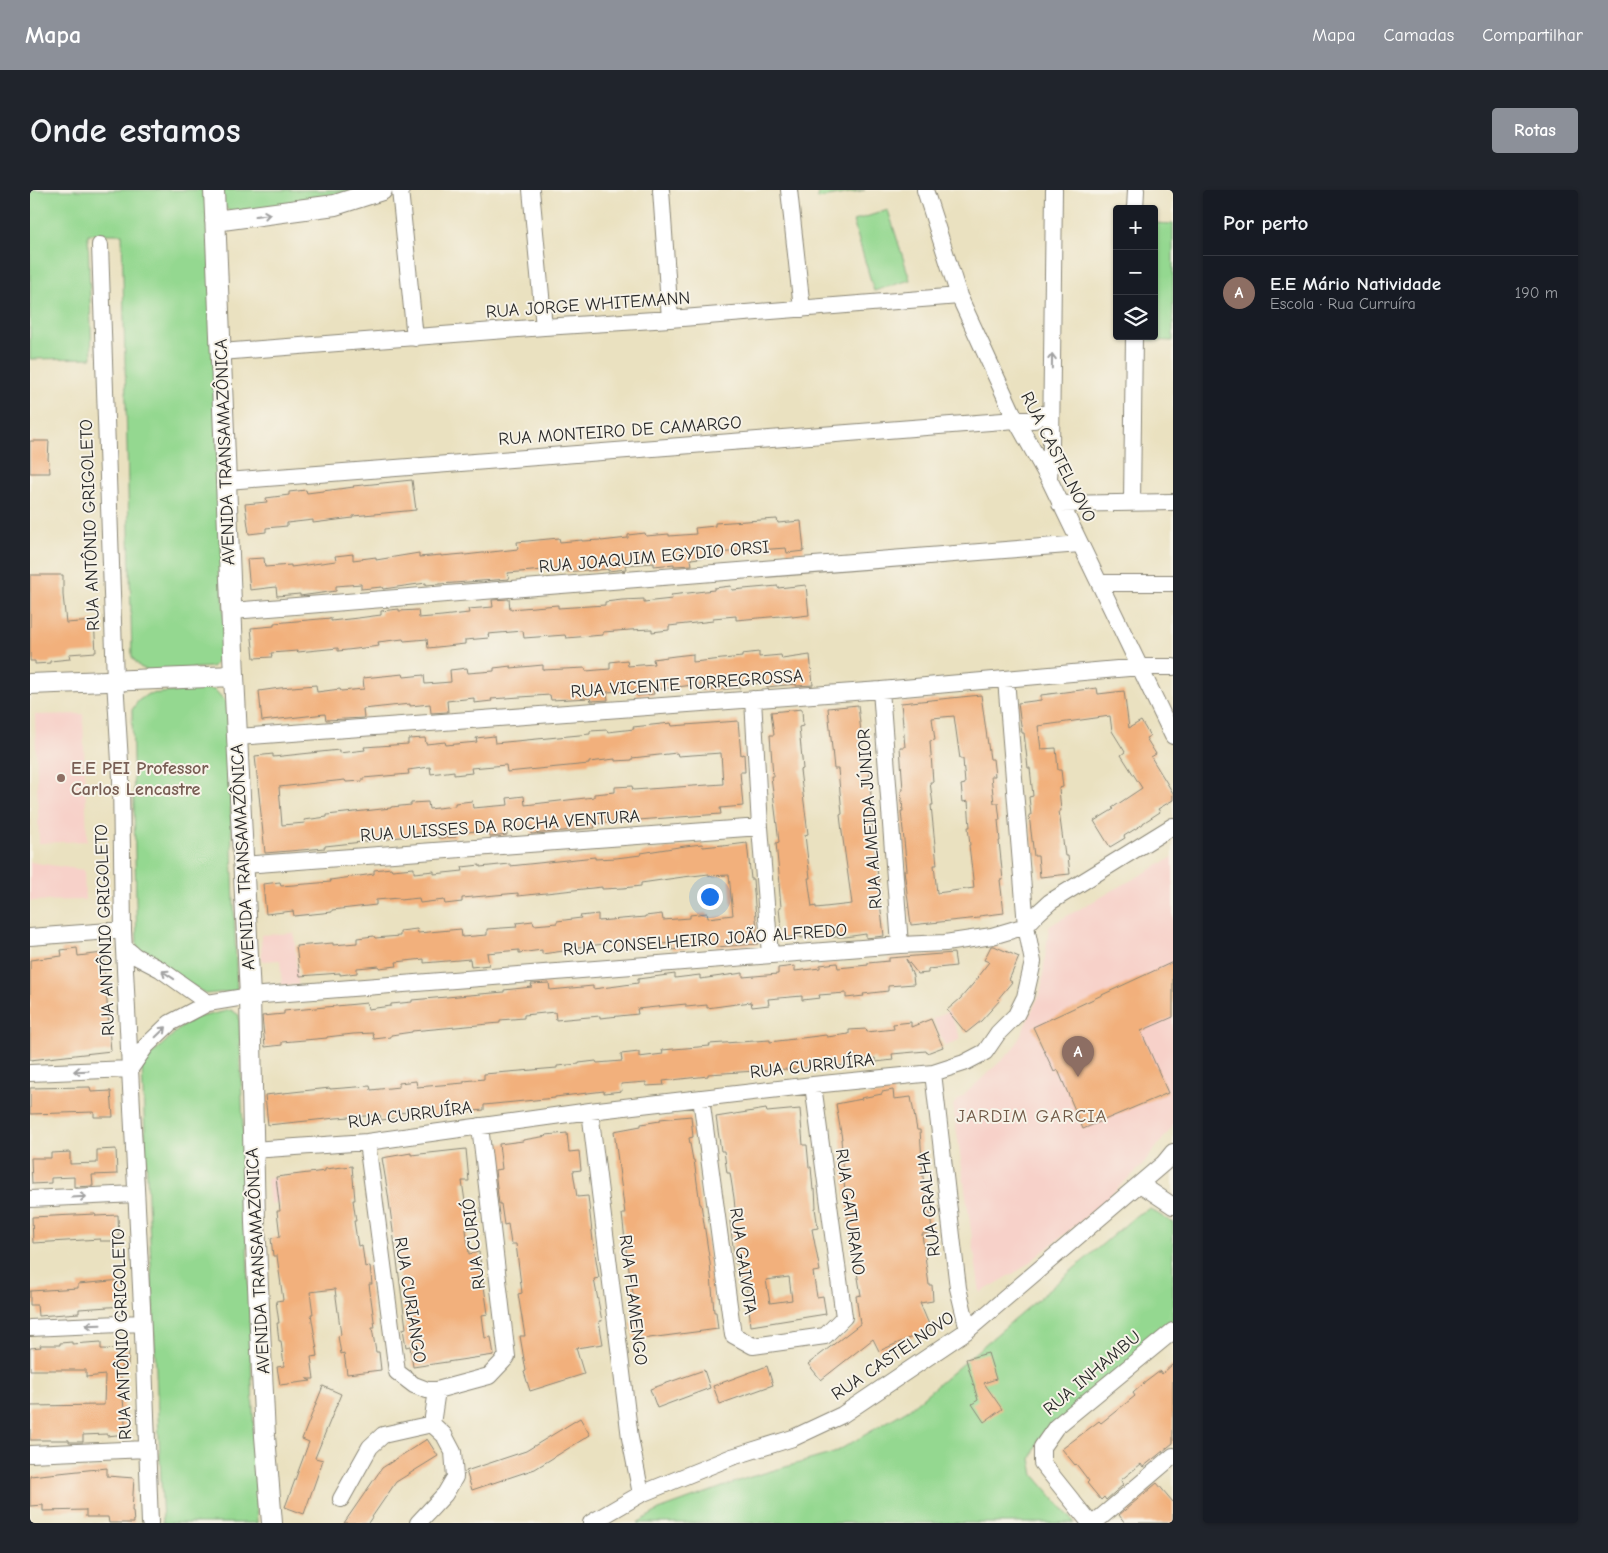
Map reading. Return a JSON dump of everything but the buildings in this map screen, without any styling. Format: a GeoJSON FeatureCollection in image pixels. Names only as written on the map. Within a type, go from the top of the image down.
{"type":"FeatureCollection","features":[{"type":"Feature","properties":{"kind":"street","name":"AVENIDA TRANSAMAZÔNICA"},"geometry":{"type":"LineString","coordinates":[[214,190],[234,676],[250,996],[253,1150],[266,1436],[272,1523]]}},
{"type":"Feature","properties":{"kind":"street"},"geometry":{"type":"LineString","coordinates":[[215,222],[335,205],[382,190]]}},
{"type":"Feature","properties":{"kind":"street"},"geometry":{"type":"LineString","coordinates":[[400,190],[415,338]]}},
{"type":"Feature","properties":{"kind":"street"},"geometry":{"type":"LineString","coordinates":[[531,190],[544,327]]}},
{"type":"Feature","properties":{"kind":"street"},"geometry":{"type":"LineString","coordinates":[[662,190],[670,319]]}},
{"type":"Feature","properties":{"kind":"street"},"geometry":{"type":"LineString","coordinates":[[789,190],[802,309]]}},
{"type":"Feature","properties":{"kind":"street","name":"RUA CASTELNOVO"},"geometry":{"type":"LineString","coordinates":[[925,190],[959,296],[1016,420],[1049,479],[1173,736]]}},
{"type":"Feature","properties":{"kind":"street"},"geometry":{"type":"LineString","coordinates":[[1049,479],[1054,190]]}},
{"type":"Feature","properties":{"kind":"street"},"geometry":{"type":"LineString","coordinates":[[1136,190],[1136,205]]}},
{"type":"Feature","properties":{"kind":"street","name":"RUA ANTÔNIO GRIGOLETO"},"geometry":{"type":"LineString","coordinates":[[100,245],[120,778],[124,947],[150,1523]]}},
{"type":"Feature","properties":{"kind":"street","name":"RUA JORGE WHITEMANN"},"geometry":{"type":"LineString","coordinates":[[221,352],[959,296]]}},
{"type":"Feature","properties":{"kind":"street"},"geometry":{"type":"LineString","coordinates":[[1132,501],[1134,340]]}},
{"type":"Feature","properties":{"kind":"street","name":"RUA MONTEIRO DE CAMARGO"},"geometry":{"type":"LineString","coordinates":[[227,481],[1034,420],[1051,410]]}},
{"type":"Feature","properties":{"kind":"street"},"geometry":{"type":"LineString","coordinates":[[1060,504],[1132,501],[1173,502]]}},
{"type":"Feature","properties":{"kind":"street","name":"RUA JOAQUIM EGYDIO ORSI"},"geometry":{"type":"LineString","coordinates":[[232,611],[1080,544]]}},
{"type":"Feature","properties":{"kind":"street"},"geometry":{"type":"LineString","coordinates":[[1099,583],[1173,584]]}},
{"type":"Feature","properties":{"kind":"street","name":"RUA VICENTE TORREGROSSA"},"geometry":{"type":"LineString","coordinates":[[237,737],[881,690],[1140,667],[1173,667]]}},
{"type":"Feature","properties":{"kind":"street"},"geometry":{"type":"LineString","coordinates":[[30,684],[234,676]]}},
{"type":"Feature","properties":{"kind":"street","name":"RUA CURRUÍRA"},"geometry":{"type":"LineString","coordinates":[[253,1150],[367,1142],[590,1111],[934,1073],[964,1063],[985,1052],[998,1033],[1016,1015],[1025,997],[1033,962],[1026,926],[1006,679]]}},
{"type":"Feature","properties":{"kind":"street","name":"RUA ALMEIDA JÚNIOR"},"geometry":{"type":"LineString","coordinates":[[881,690],[900,945]]}},
{"type":"Feature","properties":{"kind":"street"},"geometry":{"type":"LineString","coordinates":[[753,699],[770,955]]}},
{"type":"Feature","properties":{"kind":"street","name":"RUA CONSELHEIRO JOÃO ALFREDO"},"geometry":{"type":"LineString","coordinates":[[130,1068],[146,1046],[170,1023],[208,1003],[250,996],[945,943],[992,936],[1026,926],[1050,902],[1173,826]]}},
{"type":"Feature","properties":{"kind":"street","name":"RUA ULISSES DA ROCHA VENTURA"},"geometry":{"type":"LineString","coordinates":[[243,865],[760,827]]}},
{"type":"Feature","properties":{"kind":"street"},"geometry":{"type":"LineString","coordinates":[[30,937],[124,930]]}},
{"type":"Feature","properties":{"kind":"street"},"geometry":{"type":"LineString","coordinates":[[124,947],[208,1003]]}},
{"type":"Feature","properties":{"kind":"street"},"geometry":{"type":"LineString","coordinates":[[30,1073],[130,1068]]}},
{"type":"Feature","properties":{"kind":"street","name":"RUA GRALHA"},"geometry":{"type":"LineString","coordinates":[[934,1073],[958,1288],[968,1330]]}},
{"type":"Feature","properties":{"kind":"street","name":"RUA GATURANO"},"geometry":{"type":"LineString","coordinates":[[813,1085],[844,1317],[825,1336]]}},
{"type":"Feature","properties":{"kind":"street","name":"RUA GAIVOTA"},"geometry":{"type":"LineString","coordinates":[[701,1098],[733,1335],[753,1346],[825,1336]]}},
{"type":"Feature","properties":{"kind":"street","name":"RUA FLAMENGO"},"geometry":{"type":"LineString","coordinates":[[590,1111],[630,1438],[641,1494]]}},
{"type":"Feature","properties":{"kind":"street","name":"RUA CURIÓ"},"geometry":{"type":"LineString","coordinates":[[480,1126],[507,1357]]}},
{"type":"Feature","properties":{"kind":"street","name":"RUA CURIANGO"},"geometry":{"type":"LineString","coordinates":[[367,1142],[398,1372],[414,1385],[428,1390],[438,1390],[489,1376],[507,1357]]}},
{"type":"Feature","properties":{"kind":"street","name":"RUA CASTELNOVO"},"geometry":{"type":"LineString","coordinates":[[591,1523],[641,1494],[732,1457],[793,1438],[842,1415],[968,1330],[1140,1184],[1173,1152]]}},
{"type":"Feature","properties":{"kind":"street"},"geometry":{"type":"LineString","coordinates":[[1140,1184],[1173,1206]]}},
{"type":"Feature","properties":{"kind":"street"},"geometry":{"type":"LineString","coordinates":[[30,1199],[136,1194]]}},
{"type":"Feature","properties":{"kind":"street"},"geometry":{"type":"LineString","coordinates":[[30,1328],[142,1323]]}},
{"type":"Feature","properties":{"kind":"street","name":"RUA INHAMBU"},"geometry":{"type":"LineString","coordinates":[[1090,1523],[1042,1464],[1042,1447],[1056,1427],[1173,1331]]}},
{"type":"Feature","properties":{"kind":"street"},"geometry":{"type":"LineString","coordinates":[[432,1424],[438,1390]]}},
{"type":"Feature","properties":{"kind":"street"},"geometry":{"type":"LineString","coordinates":[[341,1499],[370,1447],[383,1435],[432,1424]]}},
{"type":"Feature","properties":{"kind":"street"},"geometry":{"type":"LineString","coordinates":[[418,1523],[445,1494],[455,1477],[453,1452],[444,1435],[432,1424]]}},
{"type":"Feature","properties":{"kind":"street"},"geometry":{"type":"LineString","coordinates":[[30,1454],[147,1450]]}},
{"type":"Feature","properties":{"kind":"street"},"geometry":{"type":"LineString","coordinates":[[1094,1523],[1172,1460]]}},
{"type":"Feature","properties":{"kind":"shaded area","name":"E.E PEI Professor Carlos Lencastre"},"geometry":{"type":"Polygon","coordinates":[[[83,714],[87,841],[39,843],[35,715],[83,714]]]}},
{"type":"Feature","properties":{"kind":"shaded area"},"geometry":{"type":"Polygon","coordinates":[[[1173,857],[1173,1126],[1141,1167],[1080,1222],[1021,1269],[980,1293],[953,1105],[1014,1049],[1041,991],[1049,926],[1173,857]]]}},
{"type":"Feature","properties":{"kind":"shaded area"},"geometry":{"type":"Polygon","coordinates":[[[30,862],[84,870],[85,900],[30,901],[30,862]]]}},
{"type":"Feature","properties":{"kind":"shaded area"},"geometry":{"type":"Polygon","coordinates":[[[294,933],[298,985],[282,985],[280,960],[262,961],[261,935],[294,933]]]}},
{"type":"Feature","properties":{"kind":"shaded area"},"geometry":{"type":"Polygon","coordinates":[[[949,1011],[961,1039],[945,1046],[933,1019],[949,1011]]]}},
{"type":"Feature","properties":{"kind":"shaded area"},"geometry":{"type":"Polygon","coordinates":[[[499,1144],[502,1169],[493,1170],[491,1145],[499,1144]]]}},
{"type":"Feature","properties":{"kind":"shaded area"},"geometry":{"type":"Polygon","coordinates":[[[276,1177],[279,1202],[270,1204],[267,1178],[276,1177]]]}},
{"type":"Feature","properties":{"kind":"green space"},"geometry":{"type":"Polygon","coordinates":[[[30,190],[207,190],[225,644],[223,657],[212,667],[149,671],[140,667],[132,657],[122,234],[88,234],[92,358],[30,359],[30,190]]]}},
{"type":"Feature","properties":{"kind":"green space"},"geometry":{"type":"Polygon","coordinates":[[[222,190],[359,190],[328,202],[232,213],[222,205],[222,190]]]}},
{"type":"Feature","properties":{"kind":"green space"},"geometry":{"type":"Polygon","coordinates":[[[817,190],[865,190],[818,199],[817,190]]]}},
{"type":"Feature","properties":{"kind":"green space"},"geometry":{"type":"Polygon","coordinates":[[[888,210],[910,280],[874,291],[853,221],[888,210]]]}},
{"type":"Feature","properties":{"kind":"green space"},"geometry":{"type":"Polygon","coordinates":[[[1158,223],[1173,224],[1173,341],[1141,340],[1158,340],[1158,223]]]}},
{"type":"Feature","properties":{"kind":"green space"},"geometry":{"type":"Polygon","coordinates":[[[215,690],[227,703],[237,991],[206,994],[137,951],[132,710],[138,701],[148,694],[215,690]]]}},
{"type":"Feature","properties":{"kind":"green space"},"geometry":{"type":"Polygon","coordinates":[[[231,1010],[239,1015],[257,1523],[163,1523],[142,1068],[145,1061],[179,1029],[195,1018],[231,1010]]]}},
{"type":"Feature","properties":{"kind":"green space"},"geometry":{"type":"Polygon","coordinates":[[[1150,1209],[1173,1223],[1173,1326],[1039,1439],[1031,1459],[1034,1475],[1075,1523],[637,1523],[659,1510],[747,1478],[834,1453],[909,1409],[1138,1214],[1150,1209]]]}},
{"type":"Feature","properties":{"kind":"place","name":"E.E PEI Professor Carlos Lencastre"},"geometry":{"type":"Point","coordinates":[61,778]}},
{"type":"Feature","properties":{"kind":"place","name":"E.E Mário Natividade"},"geometry":{"type":"Point","coordinates":[1078,1077]}},
{"type":"Feature","properties":{"kind":"district","name":"JARDIM GARCIA"},"geometry":{"type":"Point","coordinates":[1032,1116]}}]}
